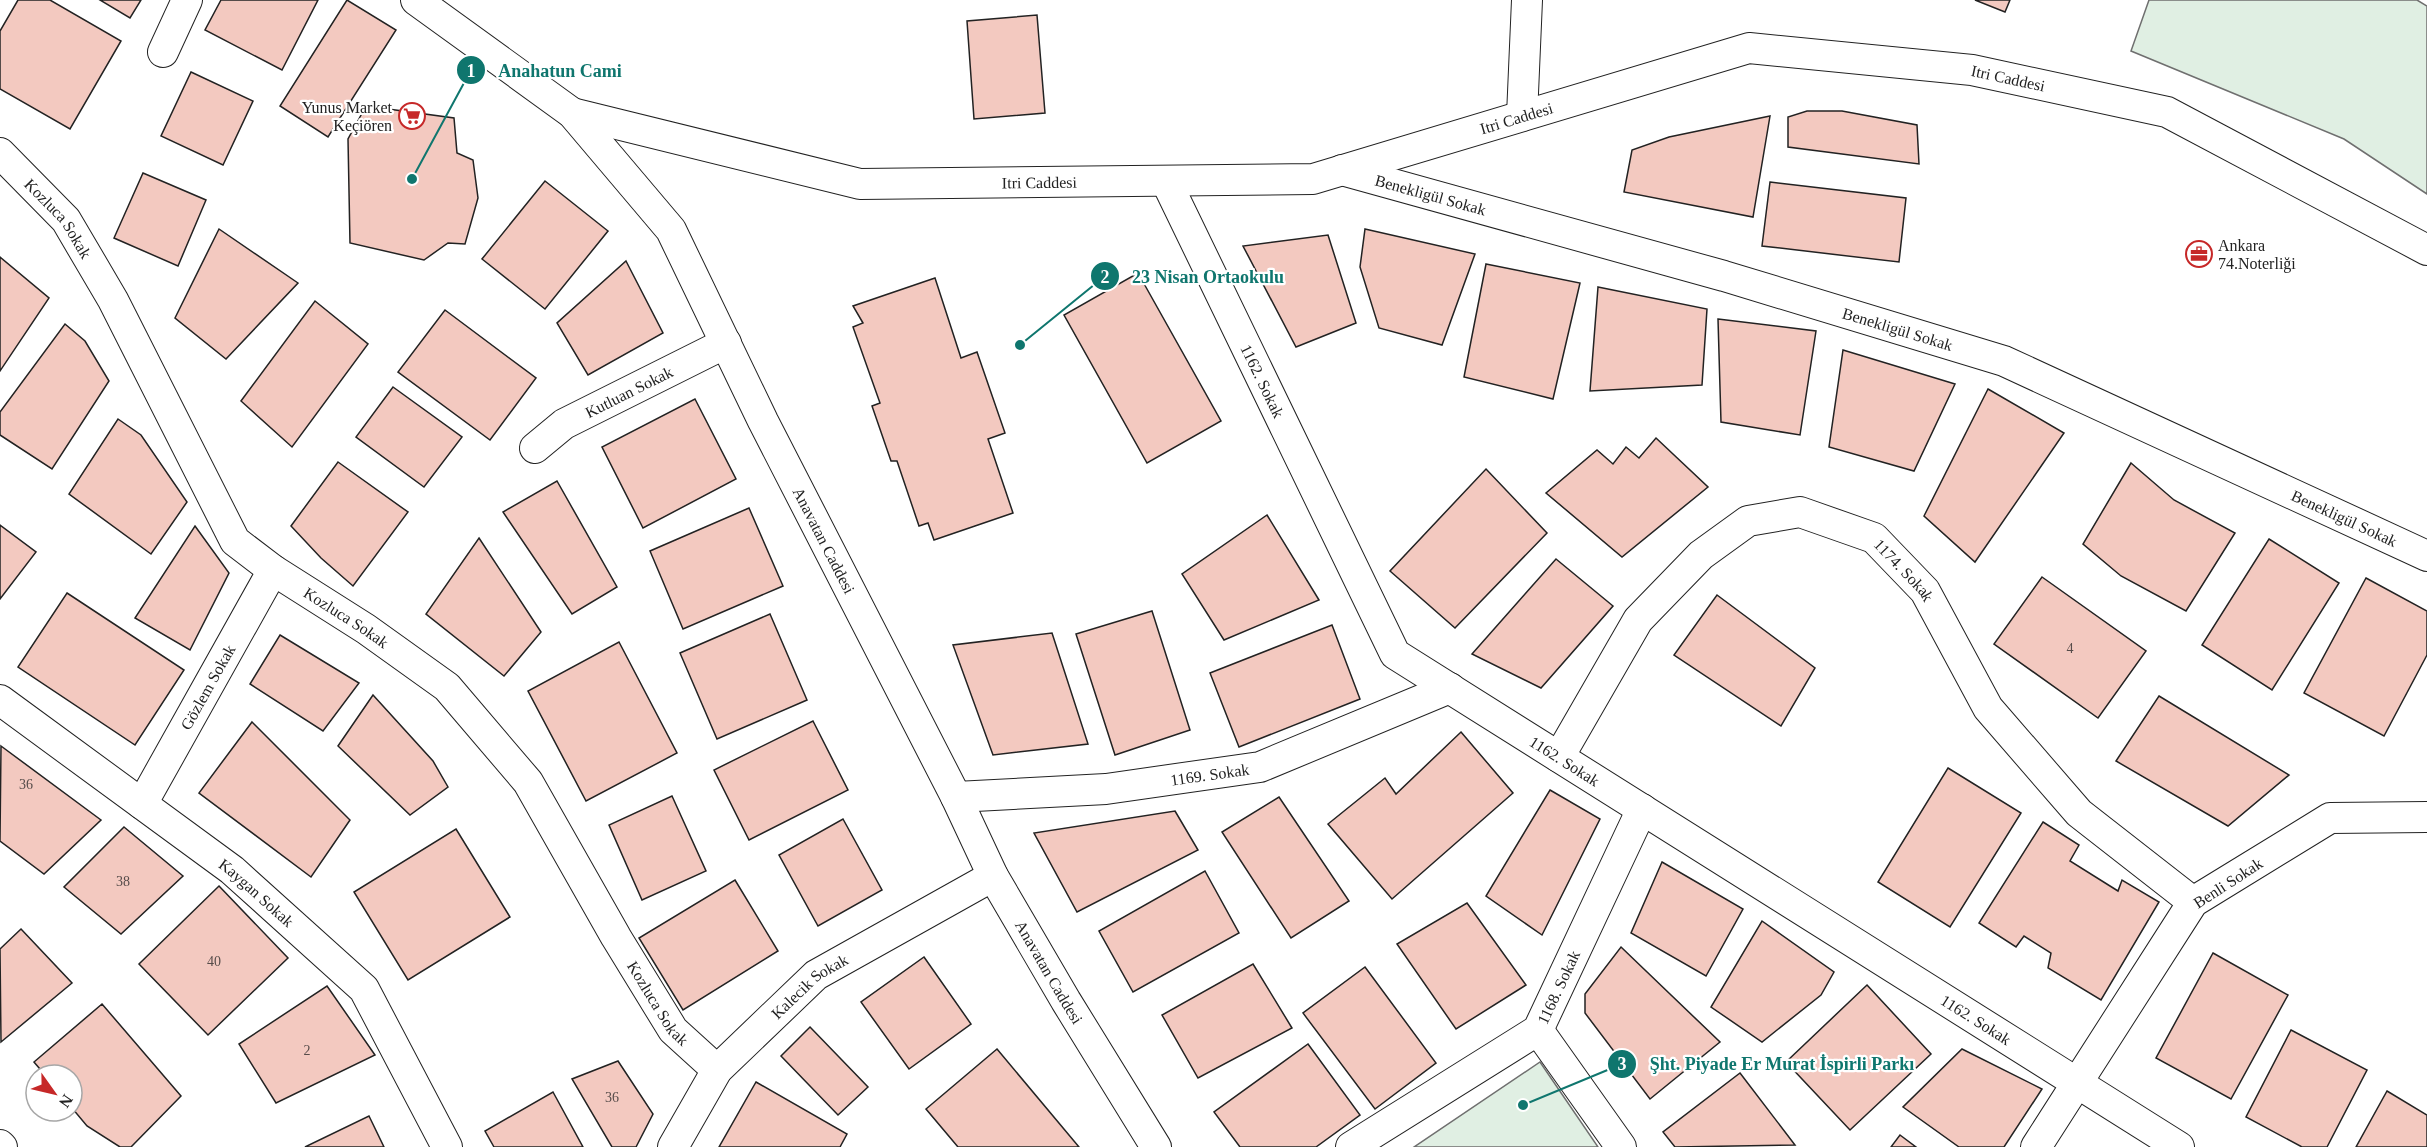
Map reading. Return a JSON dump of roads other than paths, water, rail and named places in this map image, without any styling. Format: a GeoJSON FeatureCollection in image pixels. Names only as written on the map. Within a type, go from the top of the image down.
{"type":"FeatureCollection","features":[{"type":"Feature","properties":{"kind":"street"},"geometry":{"type":"LineString","coordinates":[[163,52],[187,0]]}},
{"type":"Feature","properties":{"kind":"street","name":"Anavatan Caddesi"},"geometry":{"type":"LineString","coordinates":[[416,0],[572,114],[671,230],[763,421],[956,797],[993,876],[1151,1145]]}},
{"type":"Feature","properties":{"kind":"street"},"geometry":{"type":"LineString","coordinates":[[1522,116],[1527,0]]}},
{"type":"Feature","properties":{"kind":"street","name":"Itri Caddesi"},"geometry":{"type":"LineString","coordinates":[[572,114],[860,184],[1313,179],[1749,48],[1972,69],[2167,112],[2427,250]]}},
{"type":"Feature","properties":{"kind":"street","name":"Kozluca Sokak"},"geometry":{"type":"LineString","coordinates":[[0,153],[66,220],[113,300],[236,541],[273,570],[366,629],[447,687],[528,782],[616,937],[673,1030],[717,1070]]}},
{"type":"Feature","properties":{"kind":"street","name":"Benekligül Sokak"},"geometry":{"type":"LineString","coordinates":[[1342,170],[1724,276],[2004,361],[2427,556]]}},
{"type":"Feature","properties":{"kind":"street","name":"1162. Sokak"},"geometry":{"type":"LineString","coordinates":[[1166,181],[1395,654],[2179,1147]]}},
{"type":"Feature","properties":{"kind":"street","name":"Kutluan Sokak"},"geometry":{"type":"LineString","coordinates":[[535,448],[564,424],[726,343]]}},
{"type":"Feature","properties":{"kind":"street","name":"1174. Sokak"},"geometry":{"type":"LineString","coordinates":[[1559,757],[1638,620],[1701,555],[1748,521],[1800,512],[1874,538],[1925,591],[1988,708],[2079,813],[2193,902]]}},
{"type":"Feature","properties":{"kind":"street","name":"Gözlem Sokak"},"geometry":{"type":"LineString","coordinates":[[142,804],[273,570]]}},
{"type":"Feature","properties":{"kind":"street","name":"1169. Sokak"},"geometry":{"type":"LineString","coordinates":[[956,797],[1106,789],[1260,767],[1450,688]]}},
{"type":"Feature","properties":{"kind":"street","name":"Kaygan Sokak"},"geometry":{"type":"LineString","coordinates":[[0,700],[232,870],[364,989],[447,1147]]}},
{"type":"Feature","properties":{"kind":"street","name":"1168. Sokak"},"geometry":{"type":"LineString","coordinates":[[1351,1147],[1538,1030],[1642,809]]}},
{"type":"Feature","properties":{"kind":"street","name":"Benli Sokak"},"geometry":{"type":"LineString","coordinates":[[2036,1147],[2193,902],[2330,818],[2427,817]]}},
{"type":"Feature","properties":{"kind":"street","name":"Kalecik Sokak"},"geometry":{"type":"LineString","coordinates":[[673,1147],[717,1070],[816,975],[993,876]]}},
{"type":"Feature","properties":{"kind":"street"},"geometry":{"type":"LineString","coordinates":[[1538,1030],[1621,1147]]}},
{"type":"Feature","properties":{"kind":"place","name":"Yunus Market Keçiören"},"geometry":{"type":"Point","coordinates":[412,116]}},
{"type":"Feature","properties":{"kind":"place","name":"Anahatun Cami"},"geometry":{"type":"Point","coordinates":[412,179]}},
{"type":"Feature","properties":{"kind":"place","name":"Ankara 74.Noterliği"},"geometry":{"type":"Point","coordinates":[2199,254]}},
{"type":"Feature","properties":{"kind":"place","name":"23 Nisan Ortaokulu"},"geometry":{"type":"Point","coordinates":[1020,345]}},
{"type":"Feature","properties":{"kind":"place","name":"Şht. Piyade Er Murat İspirli Parkı"},"geometry":{"type":"Point","coordinates":[1523,1105]}}]}
